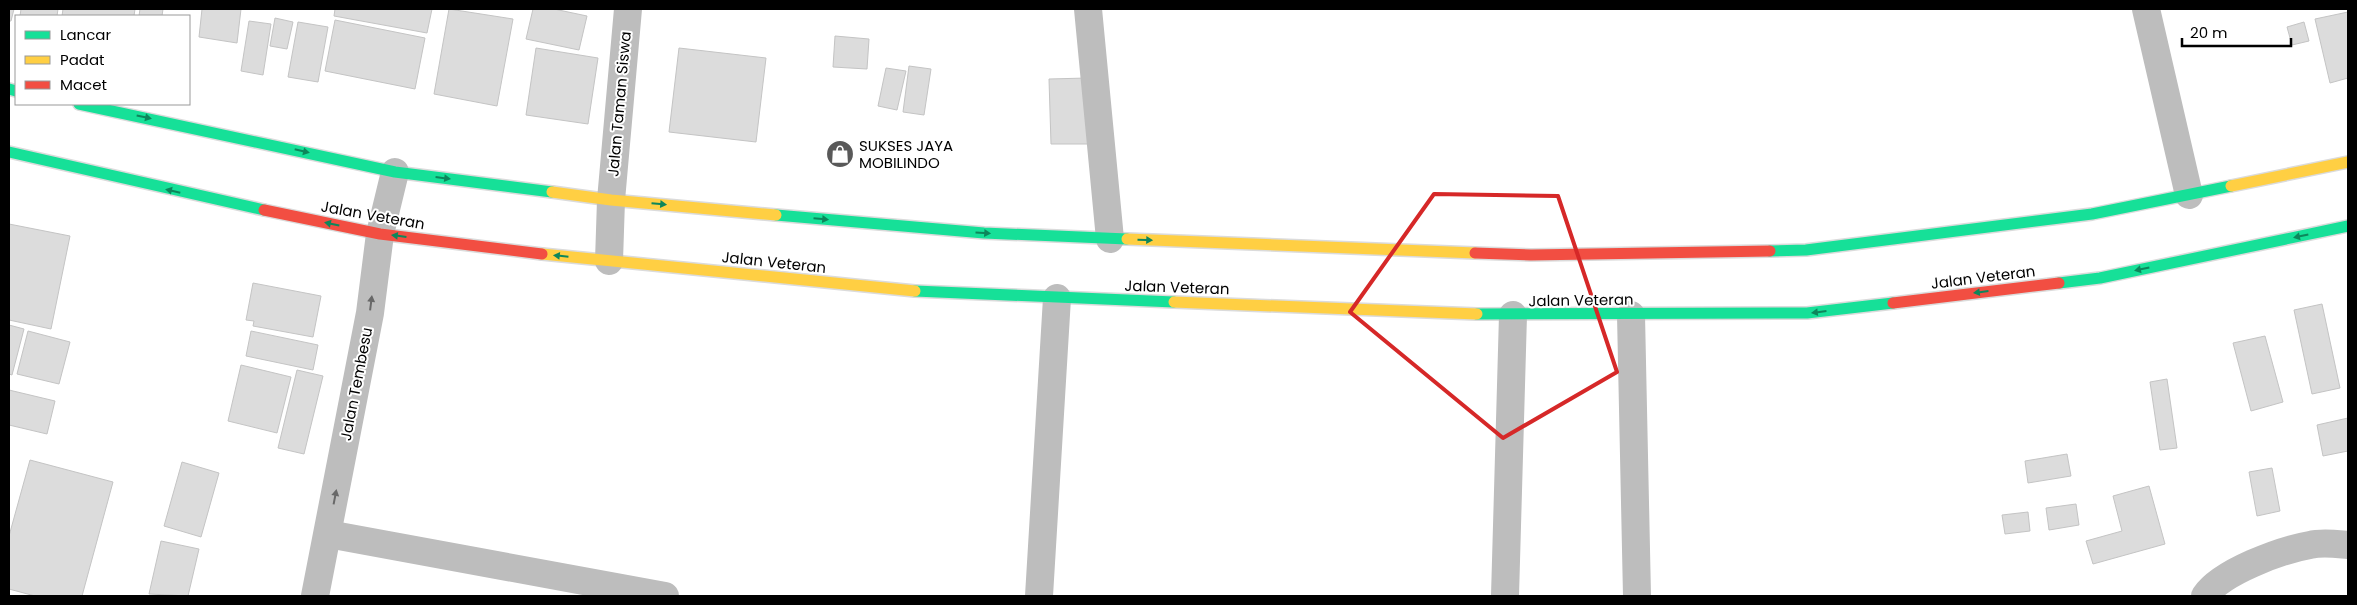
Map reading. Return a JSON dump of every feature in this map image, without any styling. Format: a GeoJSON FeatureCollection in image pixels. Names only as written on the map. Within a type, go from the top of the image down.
{"type":"FeatureCollection","features":[{"type":"Feature","properties":{"kind":"highway"},"geometry":{"type":"LineString","coordinates":[[84,105],[394,172],[611,200],[984,234],[1531,255],[1806,250],[2092,214],[2348,162]]}},
{"type":"Feature","properties":{"kind":"highway","name":"Jalan Veteran"},"geometry":{"type":"LineString","coordinates":[[9,152],[196,196],[380,234],[609,261],[921,292],[1513,315],[1807,313],[2100,278],[2348,226]]}},
{"type":"Feature","properties":{"kind":"street","name":"Jalan Taman Siswa"},"geometry":{"type":"LineString","coordinates":[[609,261],[611,200],[628,9]]}},
{"type":"Feature","properties":{"kind":"street"},"geometry":{"type":"LineString","coordinates":[[1088,9],[1110,238]]}},
{"type":"Feature","properties":{"kind":"street"},"geometry":{"type":"LineString","coordinates":[[2146,9],[2188,194]]}},
{"type":"Feature","properties":{"kind":"street","name":"Jalan Tembesu"},"geometry":{"type":"LineString","coordinates":[[315,596],[370,313],[380,234],[394,172]]}},
{"type":"Feature","properties":{"kind":"street"},"geometry":{"type":"LineString","coordinates":[[1039,596],[1057,298]]}},
{"type":"Feature","properties":{"kind":"street"},"geometry":{"type":"LineString","coordinates":[[1630,314],[1637,596]]}},
{"type":"Feature","properties":{"kind":"street"},"geometry":{"type":"LineString","coordinates":[[1505,596],[1513,315]]}},
{"type":"Feature","properties":{"kind":"street"},"geometry":{"type":"LineString","coordinates":[[328,534],[665,596]]}},
{"type":"Feature","properties":{"kind":"street"},"geometry":{"type":"LineString","coordinates":[[2205,596],[2210,588],[2225,576],[2289,551],[2321,543],[2348,545]]}},
{"type":"Feature","properties":{"kind":"highlighted area"},"geometry":{"type":"Polygon","coordinates":[[[1434,194],[1558,196],[1617,372],[1503,438],[1350,312],[1434,194]]]}},
{"type":"Feature","properties":{"kind":"building"},"geometry":{"type":"Polygon","coordinates":[[[9,9],[14,9],[11,21],[9,21],[9,9]]]}},
{"type":"Feature","properties":{"kind":"building"},"geometry":{"type":"Polygon","coordinates":[[[21,9],[58,9],[57,15],[20,15],[21,9]]]}},
{"type":"Feature","properties":{"kind":"building"},"geometry":{"type":"Polygon","coordinates":[[[63,9],[135,9],[134,15],[62,15],[63,9]]]}},
{"type":"Feature","properties":{"kind":"building"},"geometry":{"type":"Polygon","coordinates":[[[140,9],[163,9],[162,15],[139,15],[140,9]]]}},
{"type":"Feature","properties":{"kind":"building"},"geometry":{"type":"Polygon","coordinates":[[[202,9],[241,9],[237,43],[199,37],[202,9]]]}},
{"type":"Feature","properties":{"kind":"building"},"geometry":{"type":"Polygon","coordinates":[[[335,9],[432,9],[427,33],[334,16],[335,9]]]}},
{"type":"Feature","properties":{"kind":"building"},"geometry":{"type":"Polygon","coordinates":[[[449,9],[513,19],[497,106],[434,94],[449,9]]]}},
{"type":"Feature","properties":{"kind":"building"},"geometry":{"type":"Polygon","coordinates":[[[533,9],[554,9],[587,16],[579,50],[526,39],[533,9]]]}},
{"type":"Feature","properties":{"kind":"building"},"geometry":{"type":"Polygon","coordinates":[[[2348,12],[2348,78],[2330,83],[2315,19],[2348,12]]]}},
{"type":"Feature","properties":{"kind":"building"},"geometry":{"type":"Polygon","coordinates":[[[275,18],[293,22],[287,49],[270,46],[275,18]]]}},
{"type":"Feature","properties":{"kind":"building"},"geometry":{"type":"Polygon","coordinates":[[[335,20],[425,38],[415,89],[325,71],[335,20]]]}},
{"type":"Feature","properties":{"kind":"building"},"geometry":{"type":"Polygon","coordinates":[[[249,21],[271,24],[263,75],[241,71],[249,21]]]}},
{"type":"Feature","properties":{"kind":"building"},"geometry":{"type":"Polygon","coordinates":[[[298,22],[328,27],[318,82],[288,77],[298,22]]]}},
{"type":"Feature","properties":{"kind":"building"},"geometry":{"type":"Polygon","coordinates":[[[2304,22],[2309,41],[2292,45],[2287,27],[2304,22]]]}},
{"type":"Feature","properties":{"kind":"building"},"geometry":{"type":"Polygon","coordinates":[[[835,36],[869,39],[867,69],[833,67],[835,36]]]}},
{"type":"Feature","properties":{"kind":"building"},"geometry":{"type":"Polygon","coordinates":[[[536,48],[598,58],[588,124],[526,115],[536,48]]]}},
{"type":"Feature","properties":{"kind":"building"},"geometry":{"type":"Polygon","coordinates":[[[679,48],[766,58],[756,142],[669,132],[679,48]]]}},
{"type":"Feature","properties":{"kind":"building"},"geometry":{"type":"Polygon","coordinates":[[[909,66],[931,69],[924,115],[903,112],[909,66]]]}},
{"type":"Feature","properties":{"kind":"building"},"geometry":{"type":"Polygon","coordinates":[[[886,68],[906,71],[897,110],[878,106],[886,68]]]}},
{"type":"Feature","properties":{"kind":"building"},"geometry":{"type":"Polygon","coordinates":[[[1087,78],[1089,144],[1051,144],[1049,79],[1087,78]]]}},
{"type":"Feature","properties":{"kind":"building"},"geometry":{"type":"Polygon","coordinates":[[[9,224],[70,236],[51,329],[9,320],[9,224]]]}},
{"type":"Feature","properties":{"kind":"building"},"geometry":{"type":"Polygon","coordinates":[[[253,283],[321,296],[313,337],[253,326],[254,321],[246,320],[253,283]]]}},
{"type":"Feature","properties":{"kind":"building"},"geometry":{"type":"Polygon","coordinates":[[[2322,304],[2340,388],[2312,394],[2294,310],[2322,304]]]}},
{"type":"Feature","properties":{"kind":"building"},"geometry":{"type":"Polygon","coordinates":[[[9,325],[24,329],[12,375],[9,374],[9,325]]]}},
{"type":"Feature","properties":{"kind":"building"},"geometry":{"type":"Polygon","coordinates":[[[28,331],[70,342],[59,384],[17,374],[28,331]]]}},
{"type":"Feature","properties":{"kind":"building"},"geometry":{"type":"Polygon","coordinates":[[[251,331],[318,345],[313,370],[246,356],[251,331]]]}},
{"type":"Feature","properties":{"kind":"building"},"geometry":{"type":"Polygon","coordinates":[[[2265,336],[2283,402],[2251,411],[2233,343],[2265,336]]]}},
{"type":"Feature","properties":{"kind":"building"},"geometry":{"type":"Polygon","coordinates":[[[241,365],[291,377],[277,433],[228,421],[241,365]]]}},
{"type":"Feature","properties":{"kind":"building"},"geometry":{"type":"Polygon","coordinates":[[[297,370],[323,376],[304,454],[278,448],[297,370]]]}},
{"type":"Feature","properties":{"kind":"building"},"geometry":{"type":"Polygon","coordinates":[[[2167,379],[2177,448],[2160,450],[2150,382],[2167,379]]]}},
{"type":"Feature","properties":{"kind":"building"},"geometry":{"type":"Polygon","coordinates":[[[9,390],[55,401],[47,434],[9,425],[9,390]]]}},
{"type":"Feature","properties":{"kind":"building"},"geometry":{"type":"Polygon","coordinates":[[[2348,418],[2348,451],[2323,456],[2317,425],[2348,418]]]}},
{"type":"Feature","properties":{"kind":"building"},"geometry":{"type":"Polygon","coordinates":[[[2067,454],[2071,476],[2028,483],[2025,461],[2067,454]]]}},
{"type":"Feature","properties":{"kind":"building"},"geometry":{"type":"Polygon","coordinates":[[[30,460],[113,482],[82,596],[35,596],[9,589],[9,536],[30,460]]]}},
{"type":"Feature","properties":{"kind":"building"},"geometry":{"type":"Polygon","coordinates":[[[182,462],[219,473],[201,537],[164,526],[182,462]]]}},
{"type":"Feature","properties":{"kind":"building"},"geometry":{"type":"Polygon","coordinates":[[[2272,468],[2280,511],[2257,516],[2249,472],[2272,468]]]}},
{"type":"Feature","properties":{"kind":"building"},"geometry":{"type":"Polygon","coordinates":[[[2149,486],[2165,544],[2093,564],[2086,541],[2122,531],[2113,496],[2149,486]]]}},
{"type":"Feature","properties":{"kind":"building"},"geometry":{"type":"Polygon","coordinates":[[[2076,504],[2079,525],[2049,530],[2046,508],[2076,504]]]}},
{"type":"Feature","properties":{"kind":"building"},"geometry":{"type":"Polygon","coordinates":[[[2028,512],[2030,531],[2005,534],[2002,515],[2028,512]]]}},
{"type":"Feature","properties":{"kind":"building"},"geometry":{"type":"Polygon","coordinates":[[[161,541],[199,549],[188,596],[149,594],[161,541]]]}},
{"type":"Feature","properties":{"kind":"traffic: fast"},"geometry":{"type":"LineString","coordinates":[[9,89],[15,91]]}},
{"type":"Feature","properties":{"kind":"traffic: fast"},"geometry":{"type":"LineString","coordinates":[[84,105],[395,172],[552,192]]}},
{"type":"Feature","properties":{"kind":"traffic: fast"},"geometry":{"type":"LineString","coordinates":[[9,152],[264,210]]}},
{"type":"Feature","properties":{"kind":"traffic: fast"},"geometry":{"type":"LineString","coordinates":[[1770,251],[1806,250],[2092,214],[2231,186]]}},
{"type":"Feature","properties":{"kind":"traffic: fast"},"geometry":{"type":"LineString","coordinates":[[776,215],[984,233],[1127,239]]}},
{"type":"Feature","properties":{"kind":"traffic: fast"},"geometry":{"type":"LineString","coordinates":[[2059,283],[2100,278],[2348,226]]}},
{"type":"Feature","properties":{"kind":"traffic: fast"},"geometry":{"type":"LineString","coordinates":[[915,291],[1174,302]]}},
{"type":"Feature","properties":{"kind":"traffic: fast"},"geometry":{"type":"LineString","coordinates":[[1477,314],[1807,313],[1893,303]]}},
{"type":"Feature","properties":{"kind":"traffic: slow"},"geometry":{"type":"LineString","coordinates":[[2231,186],[2348,162]]}},
{"type":"Feature","properties":{"kind":"traffic: slow"},"geometry":{"type":"LineString","coordinates":[[552,192],[611,200],[776,215]]}},
{"type":"Feature","properties":{"kind":"traffic: slow"},"geometry":{"type":"LineString","coordinates":[[1127,239],[1475,253]]}},
{"type":"Feature","properties":{"kind":"traffic: slow"},"geometry":{"type":"LineString","coordinates":[[542,254],[915,291]]}},
{"type":"Feature","properties":{"kind":"traffic: slow"},"geometry":{"type":"LineString","coordinates":[[1174,302],[1477,314]]}},
{"type":"Feature","properties":{"kind":"traffic: jam"},"geometry":{"type":"LineString","coordinates":[[264,210],[380,234],[542,254]]}},
{"type":"Feature","properties":{"kind":"traffic: jam"},"geometry":{"type":"LineString","coordinates":[[1475,253],[1531,255],[1770,251]]}},
{"type":"Feature","properties":{"kind":"traffic: jam"},"geometry":{"type":"LineString","coordinates":[[1893,303],[2059,283]]}},
{"type":"Feature","properties":{"kind":"place","name":"SUKSES JAYA MOBILINDO"},"geometry":{"type":"Point","coordinates":[840,154]}}]}
